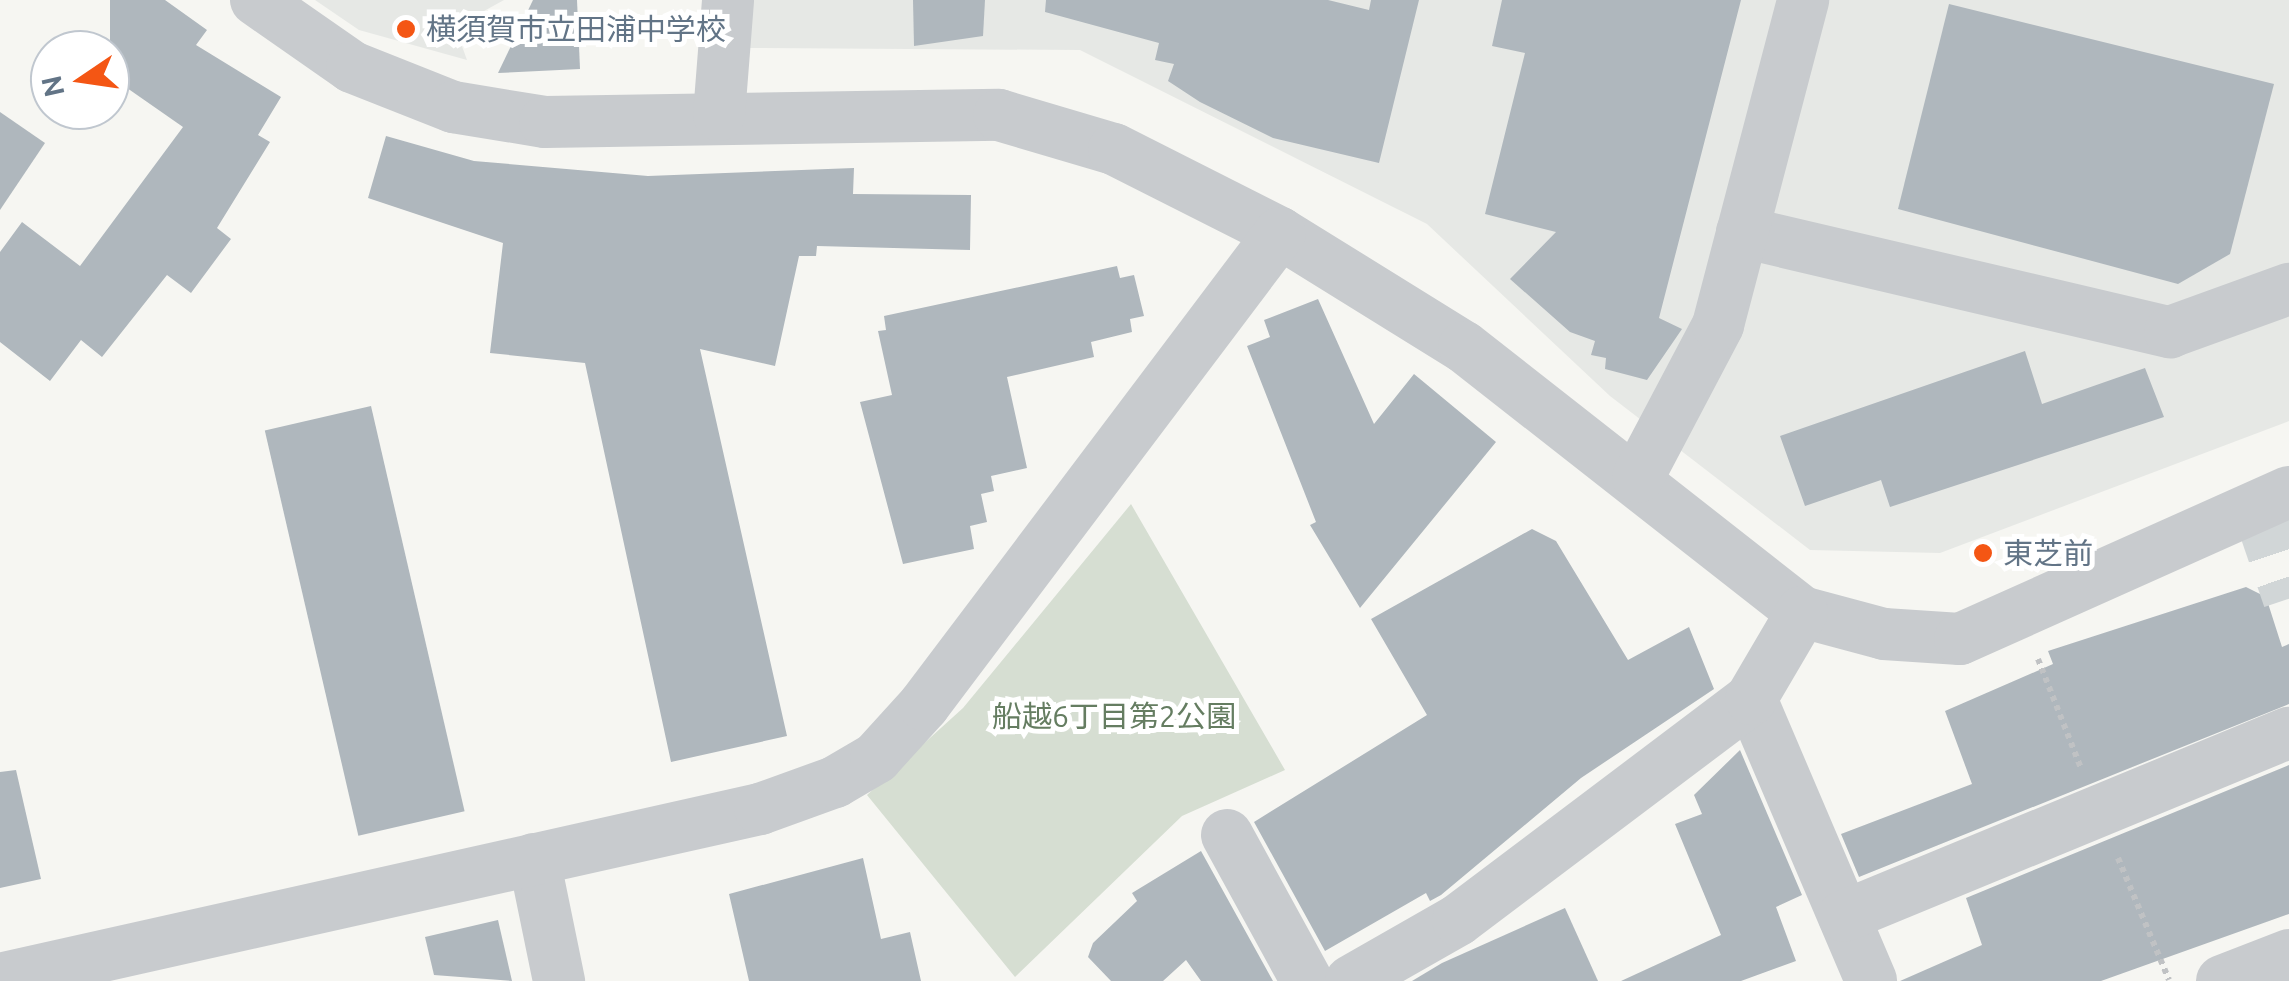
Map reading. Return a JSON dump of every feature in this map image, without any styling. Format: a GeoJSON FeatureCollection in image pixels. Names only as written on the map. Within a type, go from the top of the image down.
{"type":"FeatureCollection","features":[{"type":"Feature","properties":{"kind":"street"},"geometry":{"type":"LineString","coordinates":[[256,0],[352,66],[453,107],[545,122],[719,114],[999,116],[1114,149],[1280,233],[1464,347],[1638,477],[1802,612],[1884,634],[1960,639],[2289,492]]}},
{"type":"Feature","properties":{"kind":"street"},"geometry":{"type":"LineString","coordinates":[[719,114],[728,0]]}},
{"type":"Feature","properties":{"kind":"street"},"geometry":{"type":"LineString","coordinates":[[1638,477],[1718,325],[1803,0]]}},
{"type":"Feature","properties":{"kind":"street"},"geometry":{"type":"LineString","coordinates":[[1742,232],[2170,332],[2289,290]]}},
{"type":"Feature","properties":{"kind":"street"},"geometry":{"type":"LineString","coordinates":[[0,979],[760,809],[876,758],[1280,233]]}},
{"type":"Feature","properties":{"kind":"street"},"geometry":{"type":"LineString","coordinates":[[1351,981],[1458,920],[1751,700],[1802,612]]}},
{"type":"Feature","properties":{"kind":"street"},"geometry":{"type":"LineString","coordinates":[[1751,700],[1871,981]]}},
{"type":"Feature","properties":{"kind":"street"},"geometry":{"type":"LineString","coordinates":[[1844,916],[2289,734]]}},
{"type":"Feature","properties":{"kind":"street"},"geometry":{"type":"LineString","coordinates":[[1227,835],[1307,981]]}},
{"type":"Feature","properties":{"kind":"street"},"geometry":{"type":"LineString","coordinates":[[534,860],[558,981]]}},
{"type":"Feature","properties":{"kind":"street"},"geometry":{"type":"LineString","coordinates":[[2222,981],[2289,955]]}},
{"type":"Feature","properties":{"kind":"shaded area","name":"横須賀市立田浦中学校"},"geometry":{"type":"Polygon","coordinates":[[[315,0],[504,0],[455,27],[467,60],[359,30],[315,0]]]}},
{"type":"Feature","properties":{"kind":"shaded area"},"geometry":{"type":"Polygon","coordinates":[[[752,0],[2289,0],[2289,421],[1940,553],[1810,550],[1610,396],[1427,224],[1080,50],[746,48],[752,0]]]}},
{"type":"Feature","properties":{"kind":"green space","name":"船越6丁目第2公園"},"geometry":{"type":"Polygon","coordinates":[[[1131,504],[1285,770],[1182,816],[1015,977],[867,795],[963,708],[1131,504]]]}},
{"type":"Feature","properties":{"kind":"building"},"geometry":{"type":"Polygon","coordinates":[[[110,0],[165,0],[207,30],[196,45],[281,97],[258,135],[270,142],[217,228],[231,239],[191,293],[167,275],[102,357],[81,340],[50,381],[0,342],[0,252],[22,222],[80,266],[183,127],[130,90],[130,30],[110,30],[110,0]]]}},
{"type":"Feature","properties":{"kind":"building"},"geometry":{"type":"Polygon","coordinates":[[[533,0],[577,0],[580,69],[498,73],[533,0]]]}},
{"type":"Feature","properties":{"kind":"building"},"geometry":{"type":"Polygon","coordinates":[[[913,0],[985,0],[983,36],[914,46],[913,0]]]}},
{"type":"Feature","properties":{"kind":"building"},"geometry":{"type":"Polygon","coordinates":[[[1046,0],[1328,0],[1369,10],[1371,0],[1419,0],[1379,163],[1273,138],[1200,102],[1168,81],[1174,64],[1155,60],[1159,43],[1045,12],[1046,0]]]}},
{"type":"Feature","properties":{"kind":"building"},"geometry":{"type":"Polygon","coordinates":[[[1502,0],[1741,0],[1659,318],[1682,329],[1647,380],[1605,369],[1606,358],[1591,355],[1595,341],[1570,332],[1510,279],[1556,232],[1485,214],[1525,53],[1492,46],[1502,0]]]}},
{"type":"Feature","properties":{"kind":"building"},"geometry":{"type":"Polygon","coordinates":[[[1949,4],[2274,84],[2230,254],[2178,284],[1898,209],[1949,4]]]}},
{"type":"Feature","properties":{"kind":"building"},"geometry":{"type":"Polygon","coordinates":[[[0,112],[45,143],[0,210],[0,112]]]}},
{"type":"Feature","properties":{"kind":"building"},"geometry":{"type":"Polygon","coordinates":[[[386,136],[474,161],[648,176],[854,168],[853,194],[971,195],[970,250],[817,246],[816,256],[799,256],[775,366],[700,349],[787,736],[671,762],[585,363],[490,353],[503,243],[368,198],[386,136]]]}},
{"type":"Feature","properties":{"kind":"building"},"geometry":{"type":"Polygon","coordinates":[[[1117,266],[1120,278],[1134,275],[1144,316],[1130,319],[1132,332],[1091,342],[1094,357],[1007,377],[1027,468],[991,476],[994,491],[981,494],[987,522],[970,526],[974,549],[903,564],[860,402],[892,395],[878,331],[886,330],[884,316],[1117,266]]]}},
{"type":"Feature","properties":{"kind":"building"},"geometry":{"type":"Polygon","coordinates":[[[1318,299],[1374,424],[1414,374],[1496,442],[1360,608],[1310,525],[1316,522],[1247,346],[1270,337],[1264,320],[1318,299]]]}},
{"type":"Feature","properties":{"kind":"building"},"geometry":{"type":"Polygon","coordinates":[[[2025,351],[2042,404],[2145,368],[2164,417],[1890,507],[1881,480],[1805,506],[1780,436],[2025,351]]]}},
{"type":"Feature","properties":{"kind":"building"},"geometry":{"type":"Polygon","coordinates":[[[371,406],[465,811],[358,836],[265,431],[371,406]]]}},
{"type":"Feature","properties":{"kind":"building"},"geometry":{"type":"Polygon","coordinates":[[[1532,529],[1556,541],[1628,660],[1689,627],[1714,689],[1581,778],[1441,895],[1430,901],[1426,893],[1325,951],[1254,822],[1427,715],[1371,619],[1532,529]]]}},
{"type":"Feature","properties":{"kind":"building"},"geometry":{"type":"Polygon","coordinates":[[[2246,587],[2266,597],[2282,647],[2289,644],[2289,704],[1859,877],[1841,834],[1972,784],[1945,711],[2053,664],[2048,651],[2246,587]]]}},
{"type":"Feature","properties":{"kind":"building"},"geometry":{"type":"Polygon","coordinates":[[[1740,750],[1802,895],[1776,907],[1796,961],[1741,981],[1621,981],[1721,935],[1675,824],[1702,814],[1694,795],[1740,750]]]}},
{"type":"Feature","properties":{"kind":"building"},"geometry":{"type":"Polygon","coordinates":[[[2289,765],[2289,914],[2101,981],[1900,981],[1982,945],[1966,898],[2289,765]]]}},
{"type":"Feature","properties":{"kind":"building"},"geometry":{"type":"Polygon","coordinates":[[[16,770],[41,879],[0,888],[0,772],[16,770]]]}},
{"type":"Feature","properties":{"kind":"building"},"geometry":{"type":"Polygon","coordinates":[[[1201,851],[1273,981],[1201,981],[1186,960],[1163,981],[1111,981],[1088,957],[1093,943],[1137,901],[1132,893],[1201,851]]]}},
{"type":"Feature","properties":{"kind":"building"},"geometry":{"type":"Polygon","coordinates":[[[863,858],[881,939],[910,932],[921,981],[749,981],[729,894],[863,858]]]}},
{"type":"Feature","properties":{"kind":"building"},"geometry":{"type":"Polygon","coordinates":[[[1565,908],[1598,981],[1412,981],[1442,963],[1565,908]]]}},
{"type":"Feature","properties":{"kind":"building"},"geometry":{"type":"Polygon","coordinates":[[[498,920],[512,981],[434,975],[425,937],[498,920]]]}},
{"type":"Feature","properties":{"kind":"tunnel"},"geometry":{"type":"LineString","coordinates":[[2257,505],[2289,599]]}},
{"type":"Feature","properties":{"kind":"place","name":"横須賀市立田浦中学校"},"geometry":{"type":"Point","coordinates":[406,29]}},
{"type":"Feature","properties":{"kind":"place","name":"東芝前"},"geometry":{"type":"Point","coordinates":[1983,553]}}]}
